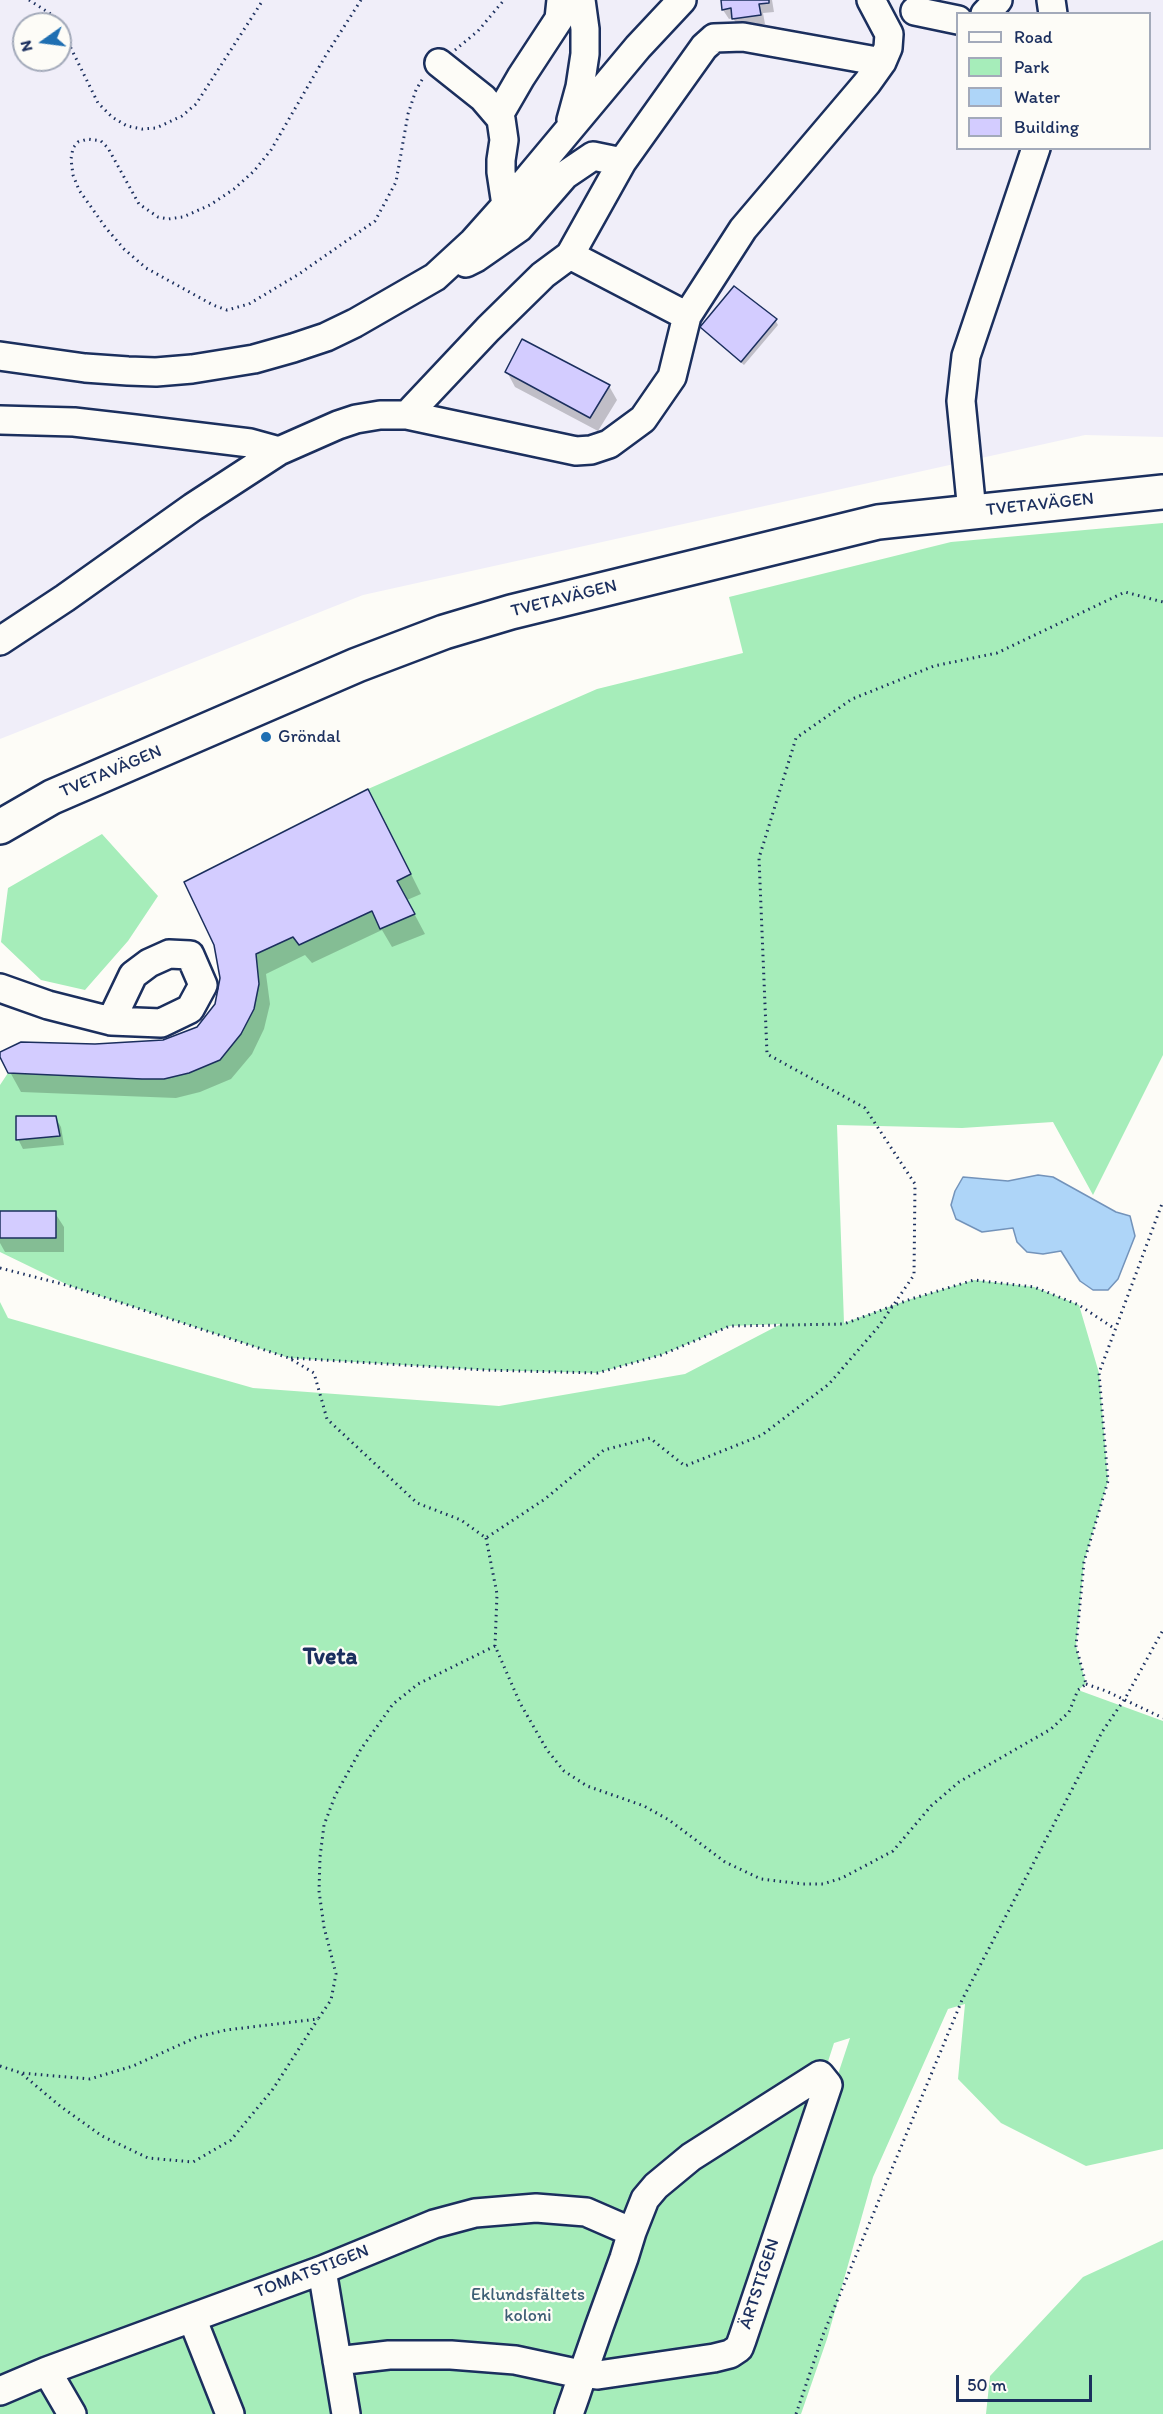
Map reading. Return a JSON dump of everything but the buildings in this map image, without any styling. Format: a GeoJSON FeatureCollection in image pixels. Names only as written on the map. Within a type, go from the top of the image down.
{"type":"FeatureCollection","features":[{"type":"Feature","properties":{"kind":"main road","name":"TVETAVÄGEN"},"geometry":{"type":"LineString","coordinates":[[0,827],[52,797],[357,665],[444,632],[511,612],[878,522],[1163,492]]}},
{"type":"Feature","properties":{"kind":"street"},"geometry":{"type":"LineString","coordinates":[[499,115],[559,19],[561,0]]}},
{"type":"Feature","properties":{"kind":"street"},"geometry":{"type":"LineString","coordinates":[[568,129],[580,87],[585,54],[585,28],[581,0]]}},
{"type":"Feature","properties":{"kind":"street"},"geometry":{"type":"LineString","coordinates":[[435,277],[473,242],[506,205],[638,47],[682,0]]}},
{"type":"Feature","properties":{"kind":"street"},"geometry":{"type":"LineString","coordinates":[[987,12],[998,0]]}},
{"type":"Feature","properties":{"kind":"street"},"geometry":{"type":"LineString","coordinates":[[0,641],[193,507],[279,451],[314,434],[356,419],[380,415],[407,415],[576,451],[591,450],[609,444],[643,419],[672,376],[687,316],[743,229],[867,83],[882,62],[888,48],[889,34],[872,1]]}},
{"type":"Feature","properties":{"kind":"street"},"geometry":{"type":"LineString","coordinates":[[889,34],[914,6],[956,20]]}},
{"type":"Feature","properties":{"kind":"street"},"geometry":{"type":"LineString","coordinates":[[407,415],[481,336],[543,275],[570,255],[622,162],[704,47],[714,38],[743,37],[882,62]]}},
{"type":"Feature","properties":{"kind":"street"},"geometry":{"type":"LineString","coordinates":[[439,63],[483,98],[499,115],[504,131],[501,160],[506,205]]}},
{"type":"Feature","properties":{"kind":"street"},"geometry":{"type":"LineString","coordinates":[[972,512],[961,401],[966,356],[1035,150]]}},
{"type":"Feature","properties":{"kind":"street"},"geometry":{"type":"LineString","coordinates":[[0,349],[13,357],[85,368],[156,372],[222,366],[254,359],[326,337],[435,277],[476,258],[519,228],[565,175],[593,156],[622,162]]}},
{"type":"Feature","properties":{"kind":"street"},"geometry":{"type":"LineString","coordinates":[[570,255],[687,316]]}},
{"type":"Feature","properties":{"kind":"street"},"geometry":{"type":"LineString","coordinates":[[0,420],[74,422],[250,443],[279,451]]}},
{"type":"Feature","properties":{"kind":"street"},"geometry":{"type":"LineString","coordinates":[[0,988],[48,1005],[111,1021]]}},
{"type":"Feature","properties":{"kind":"street","name":"ÄRTSTIGEN"},"geometry":{"type":"LineString","coordinates":[[337,2361],[389,2355],[451,2355],[515,2360],[598,2375],[730,2354],[739,2348],[828,2085],[826,2080],[820,2075],[814,2077],[691,2157],[656,2186],[645,2199],[632,2232]]}},
{"type":"Feature","properties":{"kind":"street","name":"TOMATSTIGEN"},"geometry":{"type":"LineString","coordinates":[[0,2391],[47,2371],[322,2270],[434,2224],[476,2213],[536,2208],[586,2212],[632,2232]]}},
{"type":"Feature","properties":{"kind":"street"},"geometry":{"type":"LineString","coordinates":[[569,2414],[632,2232]]}},
{"type":"Feature","properties":{"kind":"street"},"geometry":{"type":"LineString","coordinates":[[322,2270],[346,2414]]}},
{"type":"Feature","properties":{"kind":"street"},"geometry":{"type":"LineString","coordinates":[[192,2318],[230,2414]]}},
{"type":"Feature","properties":{"kind":"street"},"geometry":{"type":"LineString","coordinates":[[47,2371],[72,2414]]}},
{"type":"Feature","properties":{"kind":"path"},"geometry":{"type":"LineString","coordinates":[[29,0],[48,12]]}},
{"type":"Feature","properties":{"kind":"path"},"geometry":{"type":"LineString","coordinates":[[72,50],[99,103],[112,117],[127,126],[142,129],[156,128],[182,116],[196,104],[263,0]]}},
{"type":"Feature","properties":{"kind":"path"},"geometry":{"type":"LineString","coordinates":[[362,0],[271,150],[254,171],[234,189],[210,205],[183,217],[168,219],[158,217],[139,204],[108,148],[101,141],[88,139],[78,142],[72,148],[71,159],[79,190],[124,249],[146,268],[213,305],[227,310],[249,304],[299,274],[375,221],[396,182],[408,114],[416,90],[424,77],[478,31],[504,0]]}},
{"type":"Feature","properties":{"kind":"path"},"geometry":{"type":"LineString","coordinates":[[486,1538],[545,1499],[604,1450],[650,1438],[685,1466],[762,1435],[829,1384],[879,1326],[914,1275],[915,1184],[865,1108],[767,1054],[759,858],[796,738],[852,699],[934,666],[998,652],[1125,592],[1163,602]]}},
{"type":"Feature","properties":{"kind":"path"},"geometry":{"type":"LineString","coordinates":[[1086,1684],[1076,1646],[1084,1562],[1108,1481],[1099,1373],[1163,1201]]}},
{"type":"Feature","properties":{"kind":"path"},"geometry":{"type":"LineString","coordinates":[[0,1268],[70,1286],[289,1358],[314,1373],[327,1419],[417,1503],[461,1520],[486,1538],[497,1594],[495,1646],[520,1703],[547,1750],[564,1771],[587,1786],[644,1806],[669,1820],[725,1862],[761,1879],[823,1884],[842,1878],[893,1851],[931,1806],[959,1782],[1051,1729],[1069,1712],[1078,1690],[1086,1684]]}},
{"type":"Feature","properties":{"kind":"path"},"geometry":{"type":"LineString","coordinates":[[289,1358],[485,1370],[597,1373],[661,1355],[730,1326],[844,1324],[894,1305],[974,1280],[1034,1287],[1080,1305],[1115,1330]]}},
{"type":"Feature","properties":{"kind":"path"},"geometry":{"type":"LineString","coordinates":[[796,2414],[823,2335],[962,2000],[1102,1732],[1126,1697],[1163,1630]]}},
{"type":"Feature","properties":{"kind":"path"},"geometry":{"type":"LineString","coordinates":[[21,2073],[60,2106],[102,2136],[148,2158],[193,2162],[231,2140],[273,2089],[331,2000],[336,1974],[324,1927],[319,1891],[324,1825],[335,1796],[361,1749],[393,1704],[418,1684],[495,1646]]}},
{"type":"Feature","properties":{"kind":"path"},"geometry":{"type":"LineString","coordinates":[[1086,1684],[1163,1718]]}},
{"type":"Feature","properties":{"kind":"path"},"geometry":{"type":"LineString","coordinates":[[0,2066],[21,2073],[76,2078],[103,2076],[133,2066],[197,2037],[226,2030],[318,2019]]}},
{"type":"Feature","properties":{"kind":"shaded area"},"geometry":{"type":"Polygon","coordinates":[[[0,0],[1163,0],[1163,437],[1085,435],[363,595],[0,739],[0,0]]]}},
{"type":"Feature","properties":{"kind":"green space","name":"Eklundsfältets koloni"},"geometry":{"type":"Polygon","coordinates":[[[1163,523],[1163,1055],[1093,1195],[1053,1122],[962,1128],[837,1125],[844,1323],[974,1280],[1034,1287],[1079,1305],[1099,1373],[1108,1481],[1084,1562],[1076,1646],[1086,1684],[1078,1690],[1163,1721],[1163,2149],[1086,2166],[1001,2123],[958,2079],[965,2004],[948,2009],[873,2177],[827,2339],[801,2414],[0,2414],[0,1302],[8,1318],[253,1388],[499,1406],[685,1374],[781,1324],[730,1326],[661,1355],[597,1373],[485,1370],[289,1358],[70,1286],[0,1252],[0,1238],[56,1238],[56,1212],[0,1211],[0,1085],[8,1073],[164,1079],[189,1073],[220,1060],[241,1034],[254,1009],[259,984],[256,954],[293,937],[372,911],[380,929],[415,914],[397,881],[411,874],[368,789],[597,689],[743,653],[729,597],[951,542],[1163,523]],[[16,1116],[59,1136],[56,1116],[16,1116]],[[850,2038],[834,2043],[732,2358],[745,2355],[850,2038]]]}},
{"type":"Feature","properties":{"kind":"green space"},"geometry":{"type":"Polygon","coordinates":[[[102,834],[158,896],[128,941],[85,990],[41,980],[1,942],[8,888],[102,834]]]}},
{"type":"Feature","properties":{"kind":"green space"},"geometry":{"type":"Polygon","coordinates":[[[1163,2240],[1163,2414],[986,2414],[990,2376],[1083,2277],[1163,2240]]]}},
{"type":"Feature","properties":{"kind":"water"},"geometry":{"type":"Polygon","coordinates":[[[1038,1175],[1053,1177],[1116,1212],[1130,1216],[1135,1236],[1118,1279],[1108,1290],[1093,1290],[1080,1281],[1061,1251],[1043,1254],[1027,1252],[1017,1242],[1013,1228],[982,1232],[956,1219],[951,1205],[955,1191],[963,1177],[1008,1181],[1038,1175]]]}},
{"type":"Feature","properties":{"kind":"place","name":"Gröndal"},"geometry":{"type":"Point","coordinates":[266,737]}},
{"type":"Feature","properties":{"kind":"district","name":"Tveta"},"geometry":{"type":"Point","coordinates":[330,1658]}}]}
